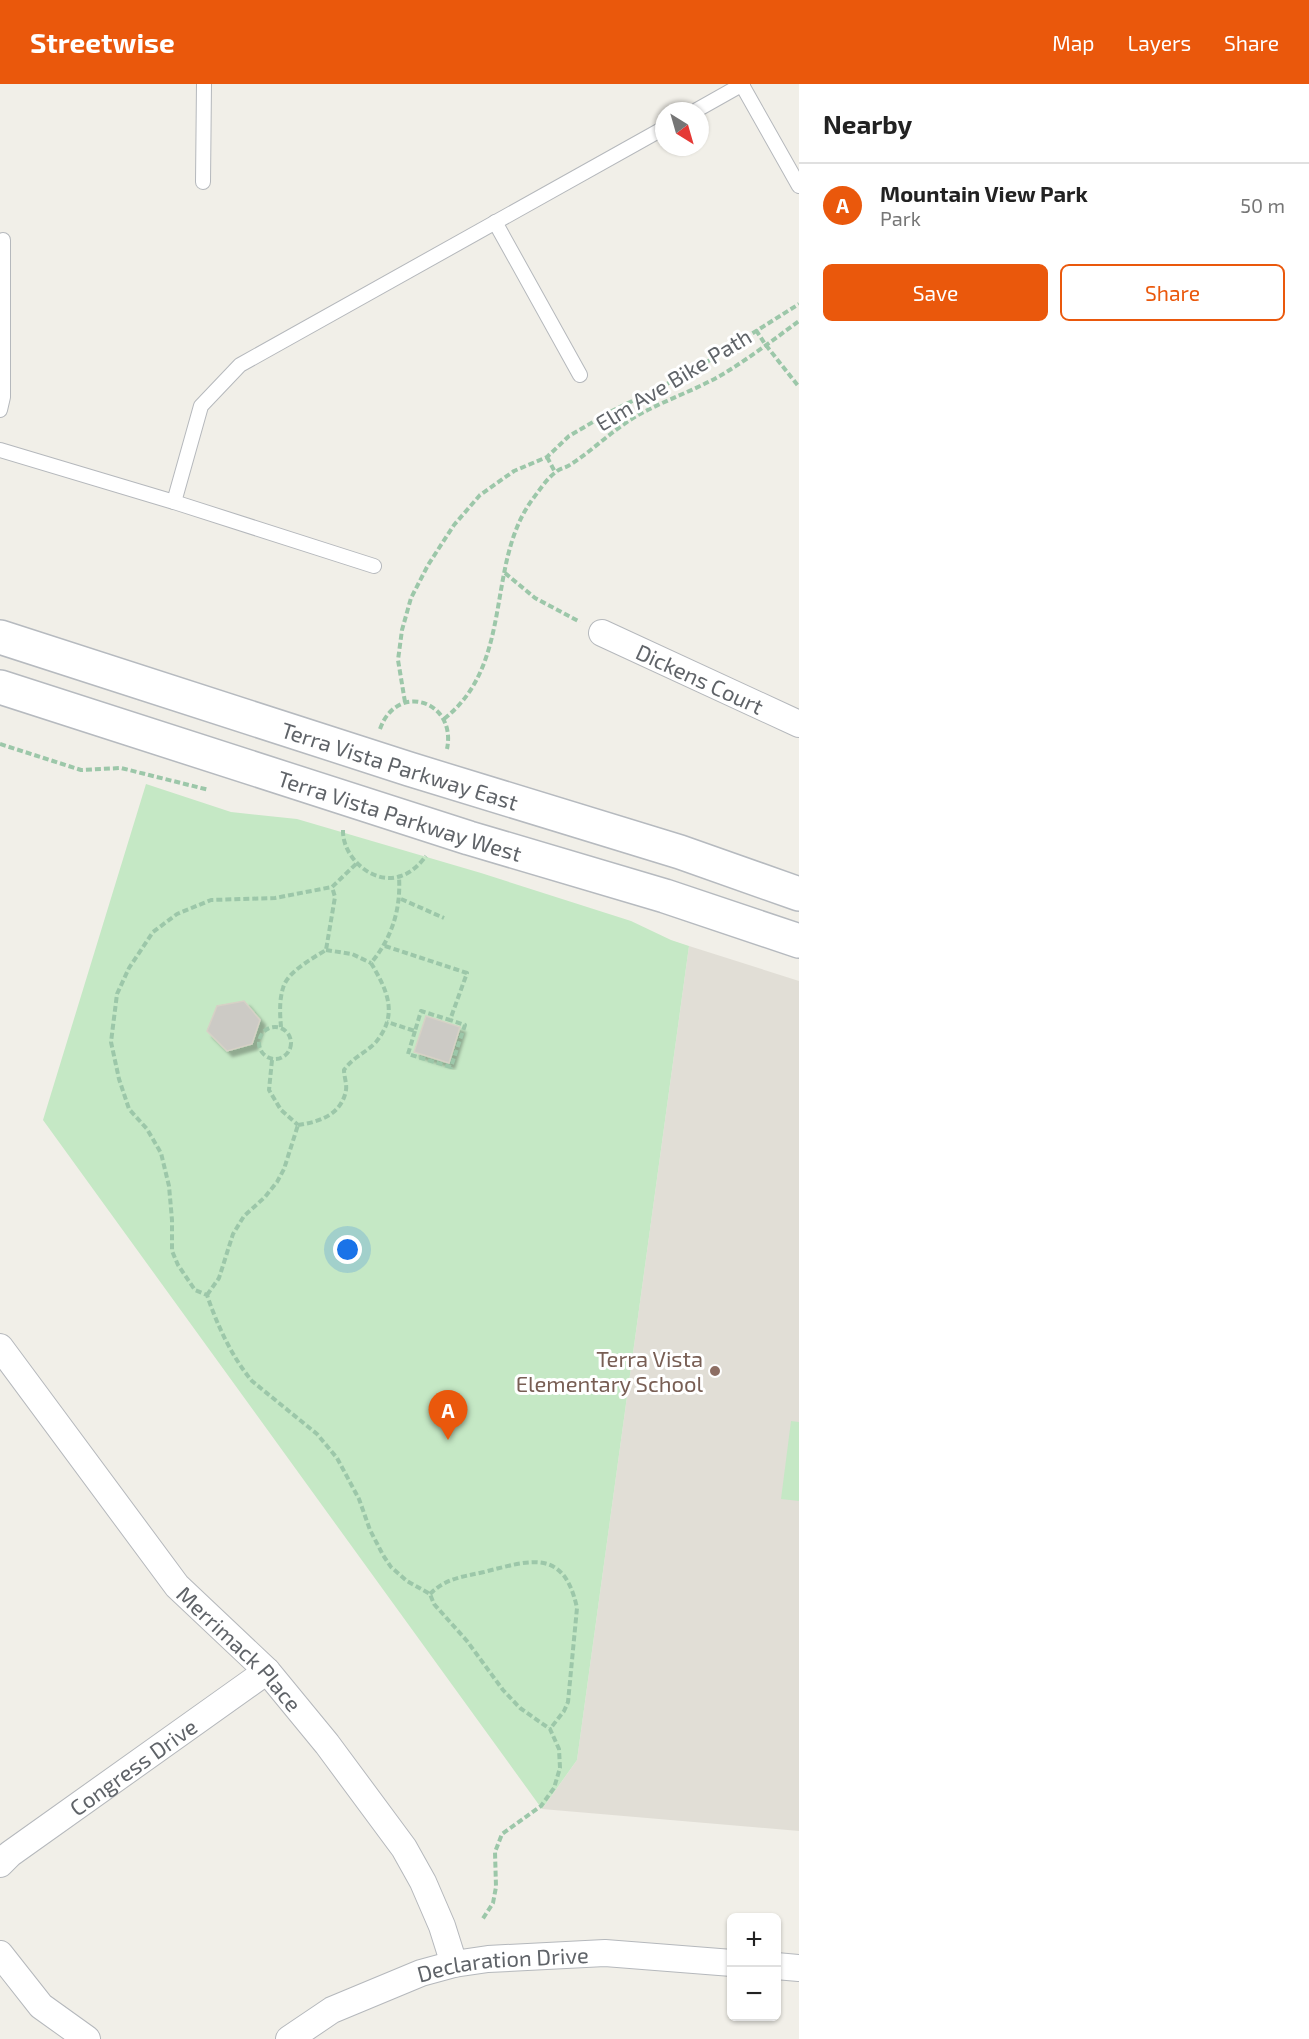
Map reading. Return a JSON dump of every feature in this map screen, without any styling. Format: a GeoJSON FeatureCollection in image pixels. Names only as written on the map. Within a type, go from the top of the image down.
{"type":"FeatureCollection","features":[{"type":"Feature","properties":{"kind":"street","name":"Dickens Court"},"geometry":{"type":"LineString","coordinates":[[602,633],[799,724]]}},
{"type":"Feature","properties":{"kind":"street","name":"Terra Vista Parkway East"},"geometry":{"type":"LineString","coordinates":[[0,637],[398,765],[680,852],[799,894]]}},
{"type":"Feature","properties":{"kind":"street","name":"Terra Vista Parkway West"},"geometry":{"type":"LineString","coordinates":[[0,687],[469,838],[665,896],[799,941]]}},
{"type":"Feature","properties":{"kind":"street","name":"Merrimack Place"},"geometry":{"type":"LineString","coordinates":[[0,1347],[177,1586],[267,1671],[327,1744],[404,1848],[423,1882],[442,1926],[454,1964]]}},
{"type":"Feature","properties":{"kind":"street","name":"Congress Drive"},"geometry":{"type":"LineString","coordinates":[[0,1864],[10,1854],[267,1671]]}},
{"type":"Feature","properties":{"kind":"street","name":"Declaration Drive"},"geometry":{"type":"LineString","coordinates":[[289,2039],[332,2010],[421,1973],[454,1964],[488,1959],[605,1953],[727,1963]]}},
{"type":"Feature","properties":{"kind":"street"},"geometry":{"type":"LineString","coordinates":[[0,1954],[41,2006],[87,2039]]}},
{"type":"Feature","properties":{"kind":"street"},"geometry":{"type":"LineString","coordinates":[[781,1966],[799,1968]]}},
{"type":"Feature","properties":{"kind":"lane"},"geometry":{"type":"LineString","coordinates":[[203,182],[204,84]]}},
{"type":"Feature","properties":{"kind":"lane"},"geometry":{"type":"LineString","coordinates":[[709,103],[743,84],[799,186]]}},
{"type":"Feature","properties":{"kind":"lane"},"geometry":{"type":"LineString","coordinates":[[174,502],[201,406],[240,365],[655,133]]}},
{"type":"Feature","properties":{"kind":"lane"},"geometry":{"type":"LineString","coordinates":[[495,222],[580,375]]}},
{"type":"Feature","properties":{"kind":"lane"},"geometry":{"type":"LineString","coordinates":[[0,410],[3,397],[3,240]]}},
{"type":"Feature","properties":{"kind":"lane"},"geometry":{"type":"LineString","coordinates":[[0,450],[174,502],[374,566]]}},
{"type":"Feature","properties":{"kind":"path"},"geometry":{"type":"LineString","coordinates":[[405,702],[398,660],[402,630],[411,598],[428,565],[454,525],[480,495],[514,471],[547,457],[569,436],[609,412],[691,372],[799,304]]}},
{"type":"Feature","properties":{"kind":"path","name":"Elm Ave Bike Path"},"geometry":{"type":"LineString","coordinates":[[444,719],[470,694],[482,668],[495,633],[498,602],[520,522],[531,501],[555,472],[569,465],[598,442],[642,413],[728,372],[799,321]]}},
{"type":"Feature","properties":{"kind":"path"},"geometry":{"type":"LineString","coordinates":[[756,330],[799,387]]}},
{"type":"Feature","properties":{"kind":"path"},"geometry":{"type":"LineString","coordinates":[[547,457],[555,472]]}},
{"type":"Feature","properties":{"kind":"path"},"geometry":{"type":"LineString","coordinates":[[505,573],[535,598],[602,633]]}},
{"type":"Feature","properties":{"kind":"path"},"geometry":{"type":"LineString","coordinates":[[380,729],[384,716],[392,708],[405,702],[428,705],[444,719],[449,729],[446,753]]}},
{"type":"Feature","properties":{"kind":"path"},"geometry":{"type":"LineString","coordinates":[[0,744],[81,770],[121,768],[212,790]]}},
{"type":"Feature","properties":{"kind":"path"},"geometry":{"type":"LineString","coordinates":[[343,826],[347,852],[356,864],[383,877],[399,877],[412,870],[429,853]]}},
{"type":"Feature","properties":{"kind":"path"},"geometry":{"type":"LineString","coordinates":[[356,864],[332,888],[274,898],[211,900],[177,914],[153,932],[129,968],[117,994],[111,1042],[119,1079],[129,1109],[147,1129],[161,1153],[169,1186],[172,1251],[178,1265],[195,1290],[207,1295],[215,1318],[245,1372],[252,1381],[317,1434],[337,1458],[359,1498],[382,1555],[391,1567],[407,1581],[430,1594],[434,1604],[467,1641],[503,1690],[520,1708],[550,1729],[559,1749],[560,1768],[554,1788],[541,1806],[502,1834],[495,1852],[494,1903],[482,1920]]}},
{"type":"Feature","properties":{"kind":"path"},"geometry":{"type":"LineString","coordinates":[[371,963],[385,946],[401,899],[399,877]]}},
{"type":"Feature","properties":{"kind":"path"},"geometry":{"type":"LineString","coordinates":[[326,950],[335,897],[332,888]]}},
{"type":"Feature","properties":{"kind":"path"},"geometry":{"type":"LineString","coordinates":[[401,899],[444,918]]}},
{"type":"Feature","properties":{"kind":"path"},"geometry":{"type":"LineString","coordinates":[[385,946],[467,973],[450,1020]]}},
{"type":"Feature","properties":{"kind":"path"},"geometry":{"type":"LineString","coordinates":[[281,1027],[280,1004],[283,986],[302,964],[326,950],[352,954],[371,963],[390,1001],[387,1022],[375,1043],[350,1060],[344,1070],[346,1089],[337,1111],[317,1122],[298,1125]]}},
{"type":"Feature","properties":{"kind":"path"},"geometry":{"type":"LineString","coordinates":[[421,1011],[450,1020],[465,1025],[451,1067],[408,1054],[421,1011]]}},
{"type":"Feature","properties":{"kind":"path"},"geometry":{"type":"LineString","coordinates":[[387,1022],[415,1031]]}},
{"type":"Feature","properties":{"kind":"path"},"geometry":{"type":"LineString","coordinates":[[270,1027],[281,1027],[291,1039],[290,1050],[282,1058],[272,1060],[262,1054],[259,1039],[270,1027]]}},
{"type":"Feature","properties":{"kind":"path"},"geometry":{"type":"LineString","coordinates":[[272,1060],[269,1090],[281,1110],[298,1125]]}},
{"type":"Feature","properties":{"kind":"path"},"geometry":{"type":"LineString","coordinates":[[207,1295],[219,1278],[233,1234],[244,1216],[265,1197],[277,1182],[284,1169],[298,1125]]}},
{"type":"Feature","properties":{"kind":"path"},"geometry":{"type":"LineString","coordinates":[[430,1594],[442,1583],[524,1561],[545,1562],[562,1572],[574,1593],[578,1608],[568,1702],[550,1729]]}},
{"type":"Feature","properties":{"kind":"shaded area","name":"Terra Vista Elementary School"},"geometry":{"type":"Polygon","coordinates":[[[689,946],[799,981],[799,1831],[542,1809],[577,1760],[689,946]]]}},
{"type":"Feature","properties":{"kind":"green space"},"geometry":{"type":"Polygon","coordinates":[[[146,784],[231,812],[297,819],[481,873],[631,921],[689,946],[577,1760],[542,1809],[43,1120],[146,784]]]}},
{"type":"Feature","properties":{"kind":"green space"},"geometry":{"type":"Polygon","coordinates":[[[791,1421],[799,1422],[799,1501],[781,1499],[791,1421]]]}},
{"type":"Feature","properties":{"kind":"building"},"geometry":{"type":"Polygon","coordinates":[[[244,1001],[260,1020],[252,1044],[227,1051],[207,1031],[217,1006],[244,1001]]]}},
{"type":"Feature","properties":{"kind":"building"},"geometry":{"type":"Polygon","coordinates":[[[426,1016],[460,1027],[449,1063],[414,1052],[426,1016]]]}},
{"type":"Feature","properties":{"kind":"place","name":"Terra Vista Elementary School"},"geometry":{"type":"Point","coordinates":[715,1371]}},
{"type":"Feature","properties":{"kind":"place","name":"Mountain View Park"},"geometry":{"type":"Point","coordinates":[448,1440]}}]}
